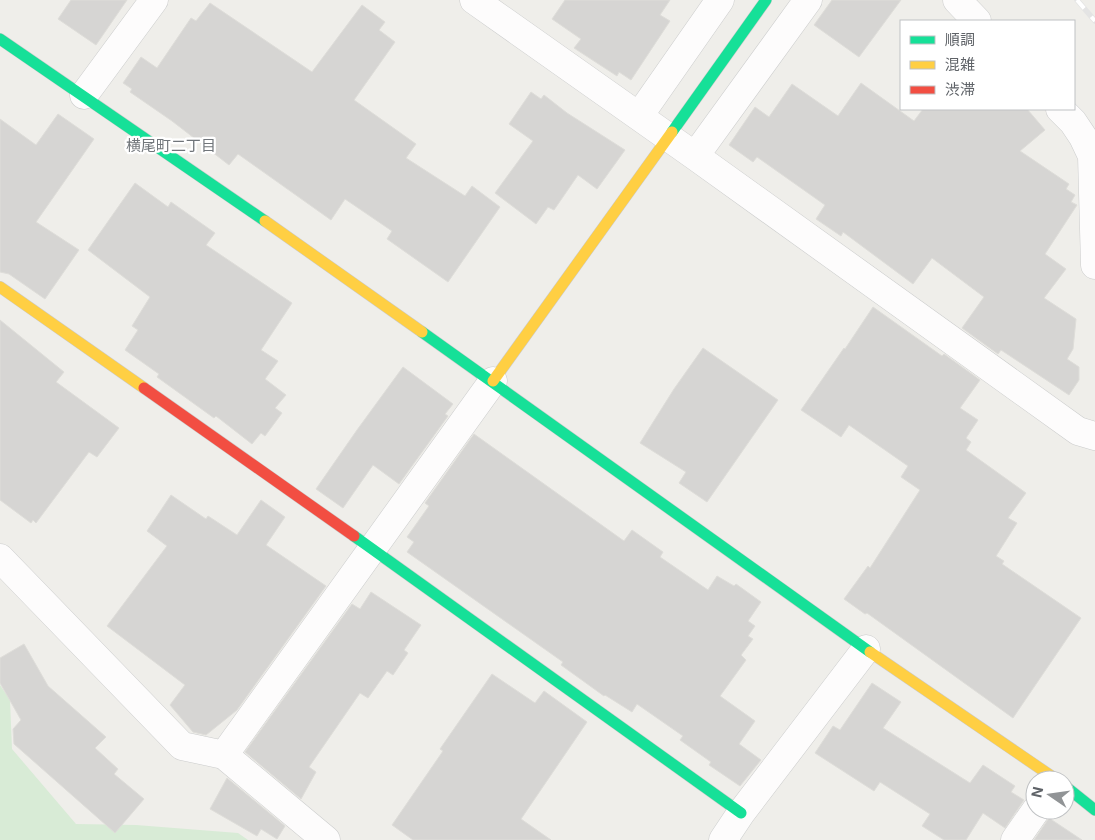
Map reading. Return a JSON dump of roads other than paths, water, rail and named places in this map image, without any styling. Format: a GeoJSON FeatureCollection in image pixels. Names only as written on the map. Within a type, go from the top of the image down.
{"type":"FeatureCollection","features":[{"type":"Feature","properties":{"kind":"street"},"geometry":{"type":"LineString","coordinates":[[84,95],[154,0]]}},
{"type":"Feature","properties":{"kind":"street"},"geometry":{"type":"LineString","coordinates":[[474,0],[696,156],[1078,431],[1095,436]]}},
{"type":"Feature","properties":{"kind":"street"},"geometry":{"type":"LineString","coordinates":[[639,116],[720,0]]}},
{"type":"Feature","properties":{"kind":"street"},"geometry":{"type":"LineString","coordinates":[[224,755],[766,0]]}},
{"type":"Feature","properties":{"kind":"street"},"geometry":{"type":"LineString","coordinates":[[696,156],[808,0]]}},
{"type":"Feature","properties":{"kind":"street"},"geometry":{"type":"LineString","coordinates":[[956,0],[976,20]]}},
{"type":"Feature","properties":{"kind":"street"},"geometry":{"type":"LineString","coordinates":[[0,39],[84,95],[493,381],[866,648],[1043,770]]}},
{"type":"Feature","properties":{"kind":"street"},"geometry":{"type":"LineString","coordinates":[[1061,110],[1073,122],[1092,156],[1095,265]]}},
{"type":"Feature","properties":{"kind":"street"},"geometry":{"type":"LineString","coordinates":[[0,287],[373,549],[741,813]]}},
{"type":"Feature","properties":{"kind":"street"},"geometry":{"type":"LineString","coordinates":[[0,558],[182,746],[224,755],[326,840]]}},
{"type":"Feature","properties":{"kind":"street"},"geometry":{"type":"LineString","coordinates":[[723,840],[741,813],[866,648]]}},
{"type":"Feature","properties":{"kind":"street"},"geometry":{"type":"LineString","coordinates":[[1075,794],[1095,810]]}},
{"type":"Feature","properties":{"kind":"street"},"geometry":{"type":"LineString","coordinates":[[1015,840],[1029,820]]}},
{"type":"Feature","properties":{"kind":"railway"},"geometry":{"type":"LineString","coordinates":[[1077,0],[1095,21]]}},
{"type":"Feature","properties":{"kind":"district","name":"横尾町二丁目"},"geometry":{"type":"Point","coordinates":[171,145]}}]}
